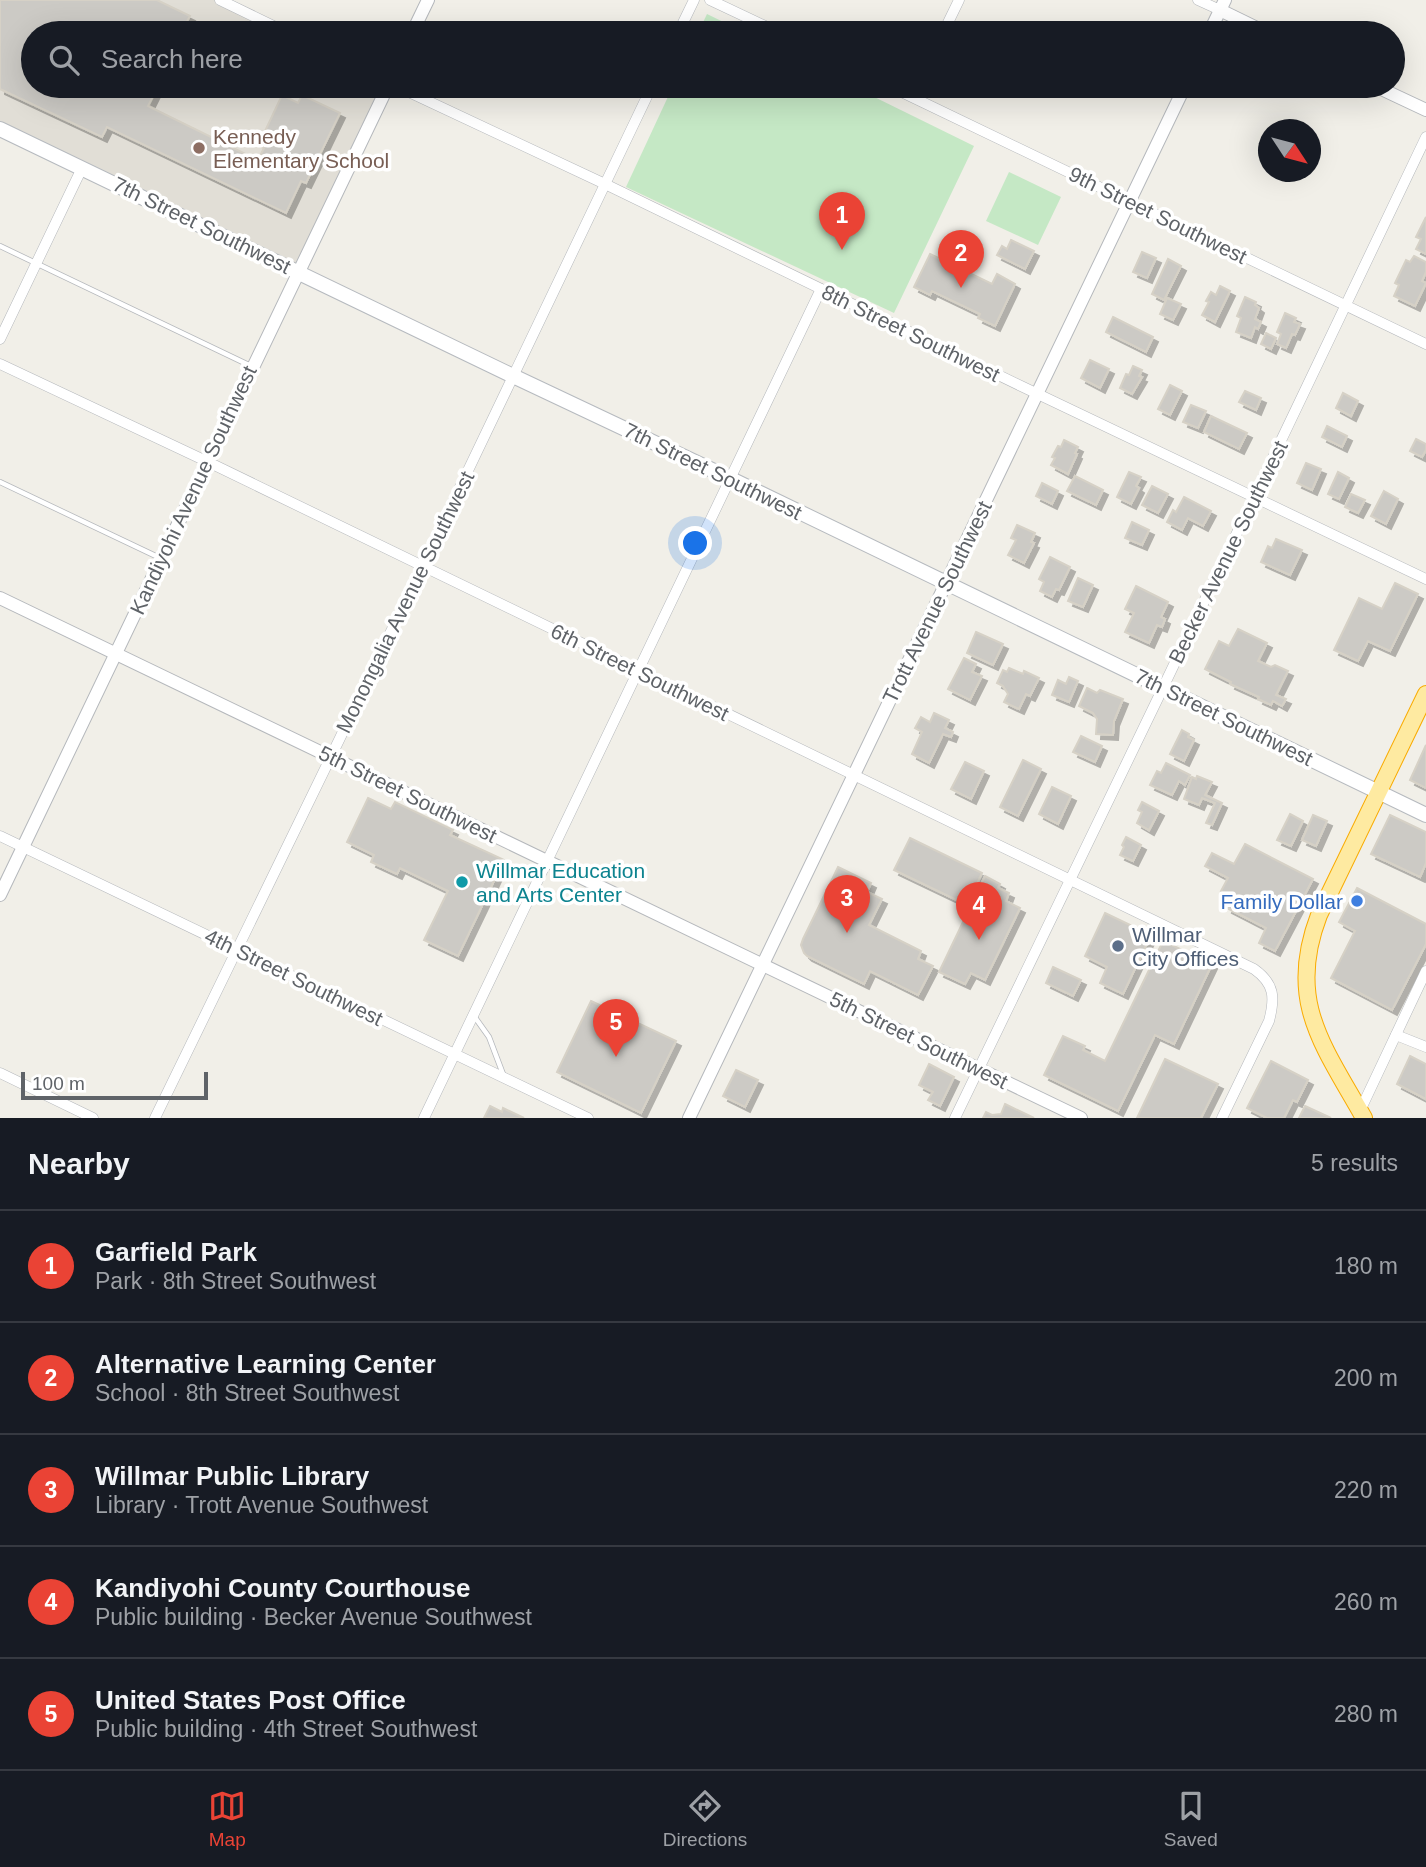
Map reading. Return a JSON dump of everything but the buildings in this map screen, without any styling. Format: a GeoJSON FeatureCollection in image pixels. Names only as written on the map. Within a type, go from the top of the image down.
{"type":"FeatureCollection","features":[{"type":"Feature","properties":{"kind":"highway"},"geometry":{"type":"LineString","coordinates":[[1360,1116],[1323,1045],[1310,1010],[1305,970],[1310,943],[1320,915],[1426,694]]}},
{"type":"Feature","properties":{"kind":"main road","name":"7th Street Southwest"},"geometry":{"type":"LineString","coordinates":[[0,129],[1426,815]]}},
{"type":"Feature","properties":{"kind":"street"},"geometry":{"type":"LineString","coordinates":[[220,0],[263,21]]}},
{"type":"Feature","properties":{"kind":"street"},"geometry":{"type":"LineString","coordinates":[[418,21],[428,0]]}},
{"type":"Feature","properties":{"kind":"street"},"geometry":{"type":"LineString","coordinates":[[683,21],[694,0]]}},
{"type":"Feature","properties":{"kind":"street"},"geometry":{"type":"LineString","coordinates":[[710,0],[755,21]]}},
{"type":"Feature","properties":{"kind":"street"},"geometry":{"type":"LineString","coordinates":[[949,21],[959,0]]}},
{"type":"Feature","properties":{"kind":"street"},"geometry":{"type":"LineString","coordinates":[[1198,0],[1222,5],[1248,21]]}},
{"type":"Feature","properties":{"kind":"street"},"geometry":{"type":"LineString","coordinates":[[1215,21],[1222,5]]}},
{"type":"Feature","properties":{"kind":"street","name":"Kandiyohi Avenue Southwest"},"geometry":{"type":"LineString","coordinates":[[0,895],[381,98]]}},
{"type":"Feature","properties":{"kind":"street","name":"8th Street Southwest"},"geometry":{"type":"LineString","coordinates":[[422,98],[1426,579]]}},
{"type":"Feature","properties":{"kind":"street","name":"Monongalia Avenue Southwest"},"geometry":{"type":"LineString","coordinates":[[155,1118],[646,98]]}},
{"type":"Feature","properties":{"kind":"street","name":"9th Street Southwest"},"geometry":{"type":"LineString","coordinates":[[915,98],[1426,344]]}},
{"type":"Feature","properties":{"kind":"street","name":"Trott Avenue Southwest"},"geometry":{"type":"LineString","coordinates":[[690,1118],[1179,98]]}},
{"type":"Feature","properties":{"kind":"street"},"geometry":{"type":"LineString","coordinates":[[1401,98],[1426,110]]}},
{"type":"Feature","properties":{"kind":"street","name":"Becker Avenue Southwest"},"geometry":{"type":"LineString","coordinates":[[955,1118],[1426,138]]}},
{"type":"Feature","properties":{"kind":"street"},"geometry":{"type":"LineString","coordinates":[[0,339],[82,167]]}},
{"type":"Feature","properties":{"kind":"street"},"geometry":{"type":"LineString","coordinates":[[424,1118],[821,289]]}},
{"type":"Feature","properties":{"kind":"street","name":"6th Street Southwest"},"geometry":{"type":"LineString","coordinates":[[0,365],[206,461],[1247,964],[1261,974],[1272,990],[1272,1010],[1222,1118]]}},
{"type":"Feature","properties":{"kind":"street","name":"5th Street Southwest"},"geometry":{"type":"LineString","coordinates":[[0,598],[1082,1118]]}},
{"type":"Feature","properties":{"kind":"street","name":"4th Street Southwest"},"geometry":{"type":"LineString","coordinates":[[0,836],[588,1118]]}},
{"type":"Feature","properties":{"kind":"street"},"geometry":{"type":"LineString","coordinates":[[1360,1116],[1426,971]]}},
{"type":"Feature","properties":{"kind":"street"},"geometry":{"type":"LineString","coordinates":[[1396,1035],[1426,1047]]}},
{"type":"Feature","properties":{"kind":"street"},"geometry":{"type":"LineString","coordinates":[[0,1073],[93,1118]]}},
{"type":"Feature","properties":{"kind":"lane"},"geometry":{"type":"LineString","coordinates":[[0,246],[252,366]]}},
{"type":"Feature","properties":{"kind":"lane"},"geometry":{"type":"LineString","coordinates":[[0,482],[160,558]]}},
{"type":"Feature","properties":{"kind":"lane"},"geometry":{"type":"LineString","coordinates":[[473,1016],[489,1037],[504,1078]]}},
{"type":"Feature","properties":{"kind":"shaded area","name":"Kennedy Elementary School"},"geometry":{"type":"Polygon","coordinates":[[[0,0],[229,0],[270,21],[21,21],[21,98],[382,98],[298,271],[0,129],[0,0]]]}},
{"type":"Feature","properties":{"kind":"green space"},"geometry":{"type":"Polygon","coordinates":[[[707,14],[721,21],[704,21],[707,14]]]}},
{"type":"Feature","properties":{"kind":"green space"},"geometry":{"type":"Polygon","coordinates":[[[667,98],[876,98],[974,146],[894,313],[626,187],[667,98]]]}},
{"type":"Feature","properties":{"kind":"green space"},"geometry":{"type":"Polygon","coordinates":[[[1009,172],[1061,197],[1038,245],[986,221],[1009,172]]]}},
{"type":"Feature","properties":{"kind":"place","name":"Kennedy Elementary School"},"geometry":{"type":"Point","coordinates":[199,148]}},
{"type":"Feature","properties":{"kind":"place","name":"Garfield Park"},"geometry":{"type":"Point","coordinates":[842,250]}},
{"type":"Feature","properties":{"kind":"place","name":"Alternative Learning Center"},"geometry":{"type":"Point","coordinates":[961,288]}},
{"type":"Feature","properties":{"kind":"place","name":"Willmar Education and Arts Center"},"geometry":{"type":"Point","coordinates":[462,882]}},
{"type":"Feature","properties":{"kind":"place","name":"Family Dollar"},"geometry":{"type":"Point","coordinates":[1357,901]}},
{"type":"Feature","properties":{"kind":"place","name":"Willmar Public Library"},"geometry":{"type":"Point","coordinates":[847,933]}},
{"type":"Feature","properties":{"kind":"place","name":"Kandiyohi County Courthouse"},"geometry":{"type":"Point","coordinates":[979,940]}},
{"type":"Feature","properties":{"kind":"place","name":"Willmar City Offices"},"geometry":{"type":"Point","coordinates":[1118,946]}},
{"type":"Feature","properties":{"kind":"place","name":"United States Post Office"},"geometry":{"type":"Point","coordinates":[616,1057]}}]}
